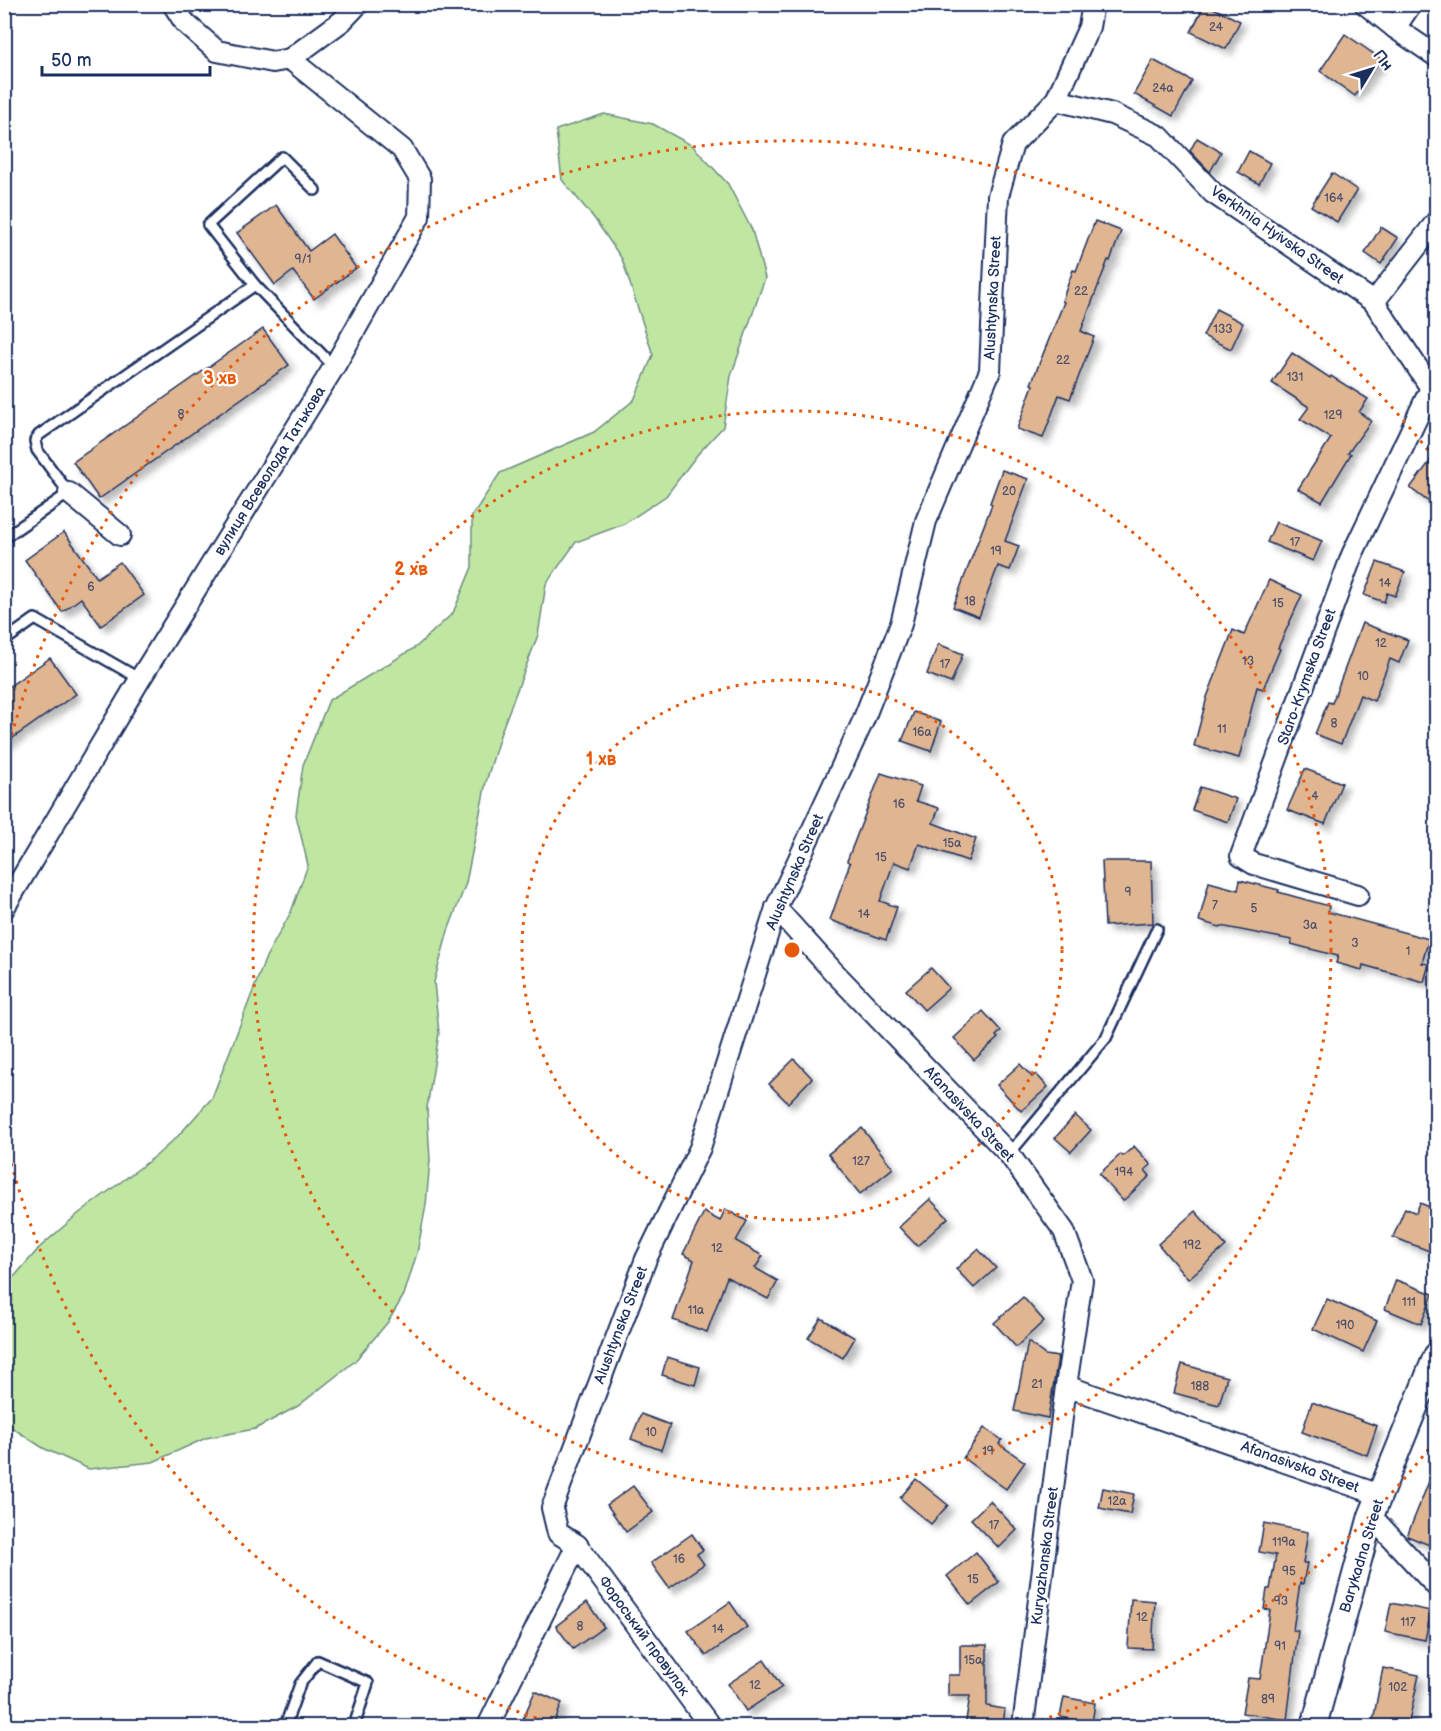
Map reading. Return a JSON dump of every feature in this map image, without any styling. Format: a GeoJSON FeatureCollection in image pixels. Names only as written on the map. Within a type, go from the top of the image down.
{"type":"FeatureCollection","features":[{"type":"Feature","properties":{"kind":"street"},"geometry":{"type":"LineString","coordinates":[[173,4],[185,23],[217,51],[273,62],[290,59],[342,21],[358,4]]}},
{"type":"Feature","properties":{"kind":"street","name":"Alushtynska Street"},"geometry":{"type":"LineString","coordinates":[[577,1545],[558,1533],[552,1508],[646,1259],[700,1148],[776,908],[872,699],[901,624],[926,521],[990,371],[998,196],[1013,144],[1056,100],[1089,27],[1093,4]]}},
{"type":"Feature","properties":{"kind":"street"},"geometry":{"type":"LineString","coordinates":[[1365,4],[1395,28],[1437,56]]}},
{"type":"Feature","properties":{"kind":"street"},"geometry":{"type":"LineString","coordinates":[[1395,28],[1411,4]]}},
{"type":"Feature","properties":{"kind":"street","name":"вулиця Всеволода Татькова"},"geometry":{"type":"LineString","coordinates":[[4,908],[140,679],[334,367],[419,217],[420,179],[402,149],[290,59]]}},
{"type":"Feature","properties":{"kind":"street","name":"Verkhnia Hyivska Street"},"geometry":{"type":"LineString","coordinates":[[1056,100],[1112,114],[1159,136],[1213,193],[1374,302],[1434,390]]}},
{"type":"Feature","properties":{"kind":"street"},"geometry":{"type":"LineString","coordinates":[[1374,302],[1437,222]]}},
{"type":"Feature","properties":{"kind":"street","name":"Staro-Krymska Street"},"geometry":{"type":"LineString","coordinates":[[1358,895],[1254,864],[1241,856],[1352,555],[1434,390]]}},
{"type":"Feature","properties":{"kind":"street"},"geometry":{"type":"LineString","coordinates":[[69,493],[120,535]]}},
{"type":"Feature","properties":{"kind":"street","name":"Afanasivska Street"},"geometry":{"type":"LineString","coordinates":[[776,908],[832,970],[1009,1154],[1064,1231],[1082,1280],[1066,1386],[1376,1505],[1437,1586]]}},
{"type":"Feature","properties":{"kind":"street","name":"Barykadna Street"},"geometry":{"type":"LineString","coordinates":[[1314,1726],[1376,1505],[1437,1356]]}},
{"type":"Feature","properties":{"kind":"street","name":"Kuryazhanska Street"},"geometry":{"type":"LineString","coordinates":[[1023,1726],[1066,1386]]}},
{"type":"Feature","properties":{"kind":"street"},"geometry":{"type":"LineString","coordinates":[[488,1726],[577,1545]]}},
{"type":"Feature","properties":{"kind":"street","name":"Фороський провулок"},"geometry":{"type":"LineString","coordinates":[[577,1545],[711,1726]]}},
{"type":"Feature","properties":{"kind":"lane"},"geometry":{"type":"LineString","coordinates":[[315,190],[282,158],[208,225],[255,285],[334,367]]}},
{"type":"Feature","properties":{"kind":"lane"},"geometry":{"type":"LineString","coordinates":[[4,538],[69,493],[37,450],[35,441],[39,435],[255,285]]}},
{"type":"Feature","properties":{"kind":"lane"},"geometry":{"type":"LineString","coordinates":[[6,636],[35,619],[140,679]]}},
{"type":"Feature","properties":{"kind":"lane"},"geometry":{"type":"LineString","coordinates":[[1009,1154],[1106,1038],[1157,929]]}},
{"type":"Feature","properties":{"kind":"lane"},"geometry":{"type":"LineString","coordinates":[[285,1726],[300,1684],[318,1661],[368,1683],[354,1726]]}},
{"type":"Feature","properties":{"kind":"green space"},"geometry":{"type":"Polygon","coordinates":[[[604,114],[653,124],[693,146],[728,184],[752,230],[765,278],[731,376],[723,427],[697,455],[666,496],[624,524],[576,542],[546,584],[538,635],[501,732],[486,782],[466,883],[448,931],[434,982],[439,1033],[427,1108],[430,1160],[426,1205],[417,1253],[404,1295],[388,1322],[355,1361],[298,1406],[255,1429],[206,1438],[153,1462],[89,1469],[43,1448],[5,1423],[4,1293],[6,1286],[40,1247],[78,1214],[157,1155],[178,1136],[212,1098],[266,957],[291,912],[308,865],[296,815],[303,765],[329,700],[416,647],[453,613],[472,567],[472,516],[500,473],[594,432],[634,400],[653,355],[622,259],[594,218],[562,180],[556,130],[604,114]]]}},
{"type":"Feature","properties":{"kind":"building"},"geometry":{"type":"Polygon","coordinates":[[[1205,4],[1240,21],[1226,49],[1191,32],[1205,4]]]}},
{"type":"Feature","properties":{"kind":"building"},"geometry":{"type":"Polygon","coordinates":[[[1345,34],[1381,59],[1355,96],[1320,71],[1345,34]]]}},
{"type":"Feature","properties":{"kind":"building"},"geometry":{"type":"Polygon","coordinates":[[[1153,60],[1192,81],[1173,116],[1134,94],[1153,60]]]}},
{"type":"Feature","properties":{"kind":"building"},"geometry":{"type":"Polygon","coordinates":[[[1197,138],[1221,152],[1210,172],[1190,151],[1197,138]]]}},
{"type":"Feature","properties":{"kind":"building"},"geometry":{"type":"Polygon","coordinates":[[[1249,151],[1270,163],[1259,184],[1238,172],[1249,151]]]}},
{"type":"Feature","properties":{"kind":"building"},"geometry":{"type":"Polygon","coordinates":[[[1332,173],[1357,190],[1337,222],[1311,206],[1332,173]]]}},
{"type":"Feature","properties":{"kind":"building"},"geometry":{"type":"Polygon","coordinates":[[[276,205],[309,251],[332,234],[356,268],[314,299],[293,271],[275,285],[237,233],[276,205]]]}},
{"type":"Feature","properties":{"kind":"building"},"geometry":{"type":"Polygon","coordinates":[[[1095,221],[1121,231],[1081,331],[1094,337],[1070,399],[1059,395],[1043,438],[1017,429],[1033,385],[1031,384],[1064,302],[1062,301],[1073,270],[1076,271],[1095,221]]]}},
{"type":"Feature","properties":{"kind":"building"},"geometry":{"type":"Polygon","coordinates":[[[1381,227],[1398,238],[1381,264],[1365,253],[1381,227]]]}},
{"type":"Feature","properties":{"kind":"building"},"geometry":{"type":"Polygon","coordinates":[[[1216,309],[1243,323],[1231,349],[1203,336],[1216,309]]]}},
{"type":"Feature","properties":{"kind":"building"},"geometry":{"type":"Polygon","coordinates":[[[263,329],[289,365],[99,499],[73,462],[263,329]]]}},
{"type":"Feature","properties":{"kind":"building"},"geometry":{"type":"Polygon","coordinates":[[[1292,353],[1368,399],[1359,412],[1371,421],[1348,453],[1351,454],[1322,502],[1298,489],[1331,438],[1300,419],[1309,407],[1272,383],[1292,353]]]}},
{"type":"Feature","properties":{"kind":"building"},"geometry":{"type":"Polygon","coordinates":[[[1437,452],[1437,508],[1410,488],[1437,452]]]}},
{"type":"Feature","properties":{"kind":"building"},"geometry":{"type":"Polygon","coordinates":[[[1002,470],[1028,479],[1005,541],[1019,546],[1010,570],[998,566],[979,617],[953,607],[992,504],[990,503],[1002,470]]]}},
{"type":"Feature","properties":{"kind":"building"},"geometry":{"type":"Polygon","coordinates":[[[1276,522],[1322,541],[1313,561],[1267,542],[1276,522]]]}},
{"type":"Feature","properties":{"kind":"building"},"geometry":{"type":"Polygon","coordinates":[[[64,532],[97,578],[120,562],[144,595],[101,626],[81,598],[62,612],[25,560],[64,532]]]}},
{"type":"Feature","properties":{"kind":"building"},"geometry":{"type":"Polygon","coordinates":[[[1377,562],[1405,572],[1395,596],[1387,593],[1384,602],[1364,595],[1377,562]]]}},
{"type":"Feature","properties":{"kind":"building"},"geometry":{"type":"Polygon","coordinates":[[[1269,580],[1302,595],[1278,648],[1280,649],[1263,689],[1257,687],[1239,758],[1194,746],[1207,697],[1233,630],[1244,635],[1269,580]]]}},
{"type":"Feature","properties":{"kind":"building"},"geometry":{"type":"Polygon","coordinates":[[[1362,623],[1408,640],[1399,663],[1390,659],[1374,701],[1360,695],[1341,744],[1315,734],[1328,702],[1332,703],[1362,623]]]}},
{"type":"Feature","properties":{"kind":"building"},"geometry":{"type":"Polygon","coordinates":[[[938,644],[963,654],[951,683],[927,674],[938,644]]]}},
{"type":"Feature","properties":{"kind":"building"},"geometry":{"type":"Polygon","coordinates":[[[50,658],[76,694],[4,744],[4,690],[50,658]]]}},
{"type":"Feature","properties":{"kind":"building"},"geometry":{"type":"Polygon","coordinates":[[[914,712],[941,722],[931,751],[902,741],[914,712]]]}},
{"type":"Feature","properties":{"kind":"building"},"geometry":{"type":"Polygon","coordinates":[[[1305,769],[1342,783],[1325,824],[1287,810],[1305,769]]]}},
{"type":"Feature","properties":{"kind":"building"},"geometry":{"type":"Polygon","coordinates":[[[881,773],[921,786],[916,801],[939,808],[933,823],[976,839],[968,861],[919,844],[910,868],[894,862],[880,901],[897,907],[886,940],[830,920],[850,863],[847,861],[881,773]]]}},
{"type":"Feature","properties":{"kind":"building"},"geometry":{"type":"Polygon","coordinates":[[[1200,787],[1236,799],[1228,822],[1192,810],[1200,787]]]}},
{"type":"Feature","properties":{"kind":"building"},"geometry":{"type":"Polygon","coordinates":[[[1102,861],[1151,861],[1153,923],[1105,926],[1102,861]]]}},
{"type":"Feature","properties":{"kind":"building"},"geometry":{"type":"Polygon","coordinates":[[[1240,880],[1329,906],[1328,912],[1429,939],[1422,963],[1429,964],[1424,982],[1363,965],[1362,970],[1336,963],[1338,956],[1291,944],[1292,940],[1199,921],[1209,882],[1238,890],[1240,880]]]}},
{"type":"Feature","properties":{"kind":"building"},"geometry":{"type":"Polygon","coordinates":[[[931,968],[949,988],[924,1010],[906,990],[931,968]]]}},
{"type":"Feature","properties":{"kind":"building"},"geometry":{"type":"Polygon","coordinates":[[[983,1011],[1001,1031],[996,1036],[998,1038],[974,1060],[954,1038],[983,1011]]]}},
{"type":"Feature","properties":{"kind":"building"},"geometry":{"type":"Polygon","coordinates":[[[794,1059],[812,1078],[788,1103],[769,1084],[794,1059]]]}},
{"type":"Feature","properties":{"kind":"building"},"geometry":{"type":"Polygon","coordinates":[[[1020,1064],[1032,1077],[1036,1074],[1048,1087],[1021,1111],[997,1085],[1020,1064]]]}},
{"type":"Feature","properties":{"kind":"building"},"geometry":{"type":"Polygon","coordinates":[[[1075,1115],[1091,1130],[1071,1152],[1055,1138],[1075,1115]]]}},
{"type":"Feature","properties":{"kind":"building"},"geometry":{"type":"Polygon","coordinates":[[[862,1128],[893,1168],[860,1194],[828,1154],[862,1128]]]}},
{"type":"Feature","properties":{"kind":"building"},"geometry":{"type":"Polygon","coordinates":[[[1134,1146],[1151,1165],[1145,1170],[1150,1176],[1123,1201],[1099,1174],[1121,1154],[1123,1156],[1134,1146]]]}},
{"type":"Feature","properties":{"kind":"building"},"geometry":{"type":"Polygon","coordinates":[[[930,1199],[948,1218],[917,1246],[899,1227],[930,1199]]]}},
{"type":"Feature","properties":{"kind":"building"},"geometry":{"type":"Polygon","coordinates":[[[1420,1203],[1437,1210],[1437,1254],[1393,1237],[1405,1208],[1416,1213],[1420,1203]]]}},
{"type":"Feature","properties":{"kind":"building"},"geometry":{"type":"Polygon","coordinates":[[[725,1209],[747,1221],[736,1241],[763,1256],[755,1268],[778,1281],[768,1299],[727,1277],[707,1332],[673,1320],[694,1260],[683,1254],[704,1212],[720,1221],[725,1209]]]}},
{"type":"Feature","properties":{"kind":"building"},"geometry":{"type":"Polygon","coordinates":[[[1195,1211],[1226,1246],[1188,1279],[1158,1244],[1195,1211]]]}},
{"type":"Feature","properties":{"kind":"building"},"geometry":{"type":"Polygon","coordinates":[[[978,1249],[996,1268],[974,1288],[956,1269],[978,1249]]]}},
{"type":"Feature","properties":{"kind":"building"},"geometry":{"type":"Polygon","coordinates":[[[1396,1280],[1433,1294],[1421,1324],[1385,1309],[1396,1280]]]}},
{"type":"Feature","properties":{"kind":"building"},"geometry":{"type":"Polygon","coordinates":[[[1023,1297],[1044,1321],[1016,1347],[994,1323],[1023,1297]]]}},
{"type":"Feature","properties":{"kind":"building"},"geometry":{"type":"Polygon","coordinates":[[[1327,1299],[1377,1321],[1363,1352],[1313,1329],[1327,1299]]]}},
{"type":"Feature","properties":{"kind":"building"},"geometry":{"type":"Polygon","coordinates":[[[821,1318],[855,1338],[843,1358],[808,1338],[821,1318]]]}},
{"type":"Feature","properties":{"kind":"building"},"geometry":{"type":"Polygon","coordinates":[[[1028,1342],[1045,1355],[1058,1357],[1048,1418],[1014,1411],[1028,1342]]]}},
{"type":"Feature","properties":{"kind":"building"},"geometry":{"type":"Polygon","coordinates":[[[667,1357],[700,1367],[695,1385],[662,1375],[667,1357]]]}},
{"type":"Feature","properties":{"kind":"building"},"geometry":{"type":"Polygon","coordinates":[[[1182,1364],[1227,1377],[1219,1405],[1174,1393],[1182,1364]]]}},
{"type":"Feature","properties":{"kind":"building"},"geometry":{"type":"Polygon","coordinates":[[[1312,1402],[1377,1426],[1367,1455],[1302,1432],[1312,1402]]]}},
{"type":"Feature","properties":{"kind":"building"},"geometry":{"type":"Polygon","coordinates":[[[641,1414],[670,1425],[661,1450],[631,1439],[641,1414]]]}},
{"type":"Feature","properties":{"kind":"building"},"geometry":{"type":"Polygon","coordinates":[[[984,1428],[1002,1440],[999,1444],[1025,1462],[1006,1489],[963,1458],[984,1428]]]}},
{"type":"Feature","properties":{"kind":"building"},"geometry":{"type":"Polygon","coordinates":[[[1437,1464],[1437,1548],[1407,1536],[1437,1464]]]}},
{"type":"Feature","properties":{"kind":"building"},"geometry":{"type":"Polygon","coordinates":[[[916,1479],[948,1505],[931,1524],[900,1498],[916,1479]]]}},
{"type":"Feature","properties":{"kind":"building"},"geometry":{"type":"Polygon","coordinates":[[[633,1486],[653,1512],[626,1532],[607,1505],[633,1486]]]}},
{"type":"Feature","properties":{"kind":"building"},"geometry":{"type":"Polygon","coordinates":[[[1103,1488],[1134,1494],[1130,1514],[1099,1508],[1103,1488]]]}},
{"type":"Feature","properties":{"kind":"building"},"geometry":{"type":"Polygon","coordinates":[[[990,1501],[1017,1530],[999,1548],[971,1519],[990,1501]]]}},
{"type":"Feature","properties":{"kind":"building"},"geometry":{"type":"Polygon","coordinates":[[[1264,1523],[1308,1532],[1303,1563],[1307,1563],[1303,1584],[1300,1583],[1293,1630],[1298,1631],[1287,1720],[1242,1713],[1248,1678],[1260,1679],[1270,1610],[1264,1609],[1276,1555],[1259,1552],[1264,1523]]]}},
{"type":"Feature","properties":{"kind":"building"},"geometry":{"type":"Polygon","coordinates":[[[692,1534],[703,1550],[697,1554],[704,1564],[669,1588],[651,1563],[692,1534]]]}},
{"type":"Feature","properties":{"kind":"building"},"geometry":{"type":"Polygon","coordinates":[[[976,1552],[999,1582],[970,1605],[947,1576],[976,1552]]]}},
{"type":"Feature","properties":{"kind":"building"},"geometry":{"type":"Polygon","coordinates":[[[1131,1599],[1155,1601],[1152,1649],[1128,1648],[1131,1599]]]}},
{"type":"Feature","properties":{"kind":"building"},"geometry":{"type":"Polygon","coordinates":[[[587,1602],[604,1627],[573,1649],[556,1626],[587,1602]]]}},
{"type":"Feature","properties":{"kind":"building"},"geometry":{"type":"Polygon","coordinates":[[[730,1602],[747,1627],[706,1656],[688,1631],[730,1602]]]}},
{"type":"Feature","properties":{"kind":"building"},"geometry":{"type":"Polygon","coordinates":[[[1391,1603],[1431,1611],[1425,1640],[1385,1632],[1391,1603]]]}},
{"type":"Feature","properties":{"kind":"building"},"geometry":{"type":"Polygon","coordinates":[[[960,1645],[987,1645],[987,1706],[1005,1709],[1003,1726],[965,1726],[970,1696],[948,1696],[948,1675],[960,1675],[960,1645]]]}},
{"type":"Feature","properties":{"kind":"building"},"geometry":{"type":"Polygon","coordinates":[[[764,1660],[782,1687],[746,1711],[728,1684],[764,1660]]]}},
{"type":"Feature","properties":{"kind":"building"},"geometry":{"type":"Polygon","coordinates":[[[1383,1668],[1419,1675],[1408,1726],[1372,1726],[1383,1668]]]}},
{"type":"Feature","properties":{"kind":"building"},"geometry":{"type":"Polygon","coordinates":[[[535,1691],[562,1703],[553,1726],[520,1726],[535,1691]]]}},
{"type":"Feature","properties":{"kind":"building"},"geometry":{"type":"Polygon","coordinates":[[[1064,1697],[1095,1703],[1092,1723],[1060,1717],[1064,1697]]]}}]}
